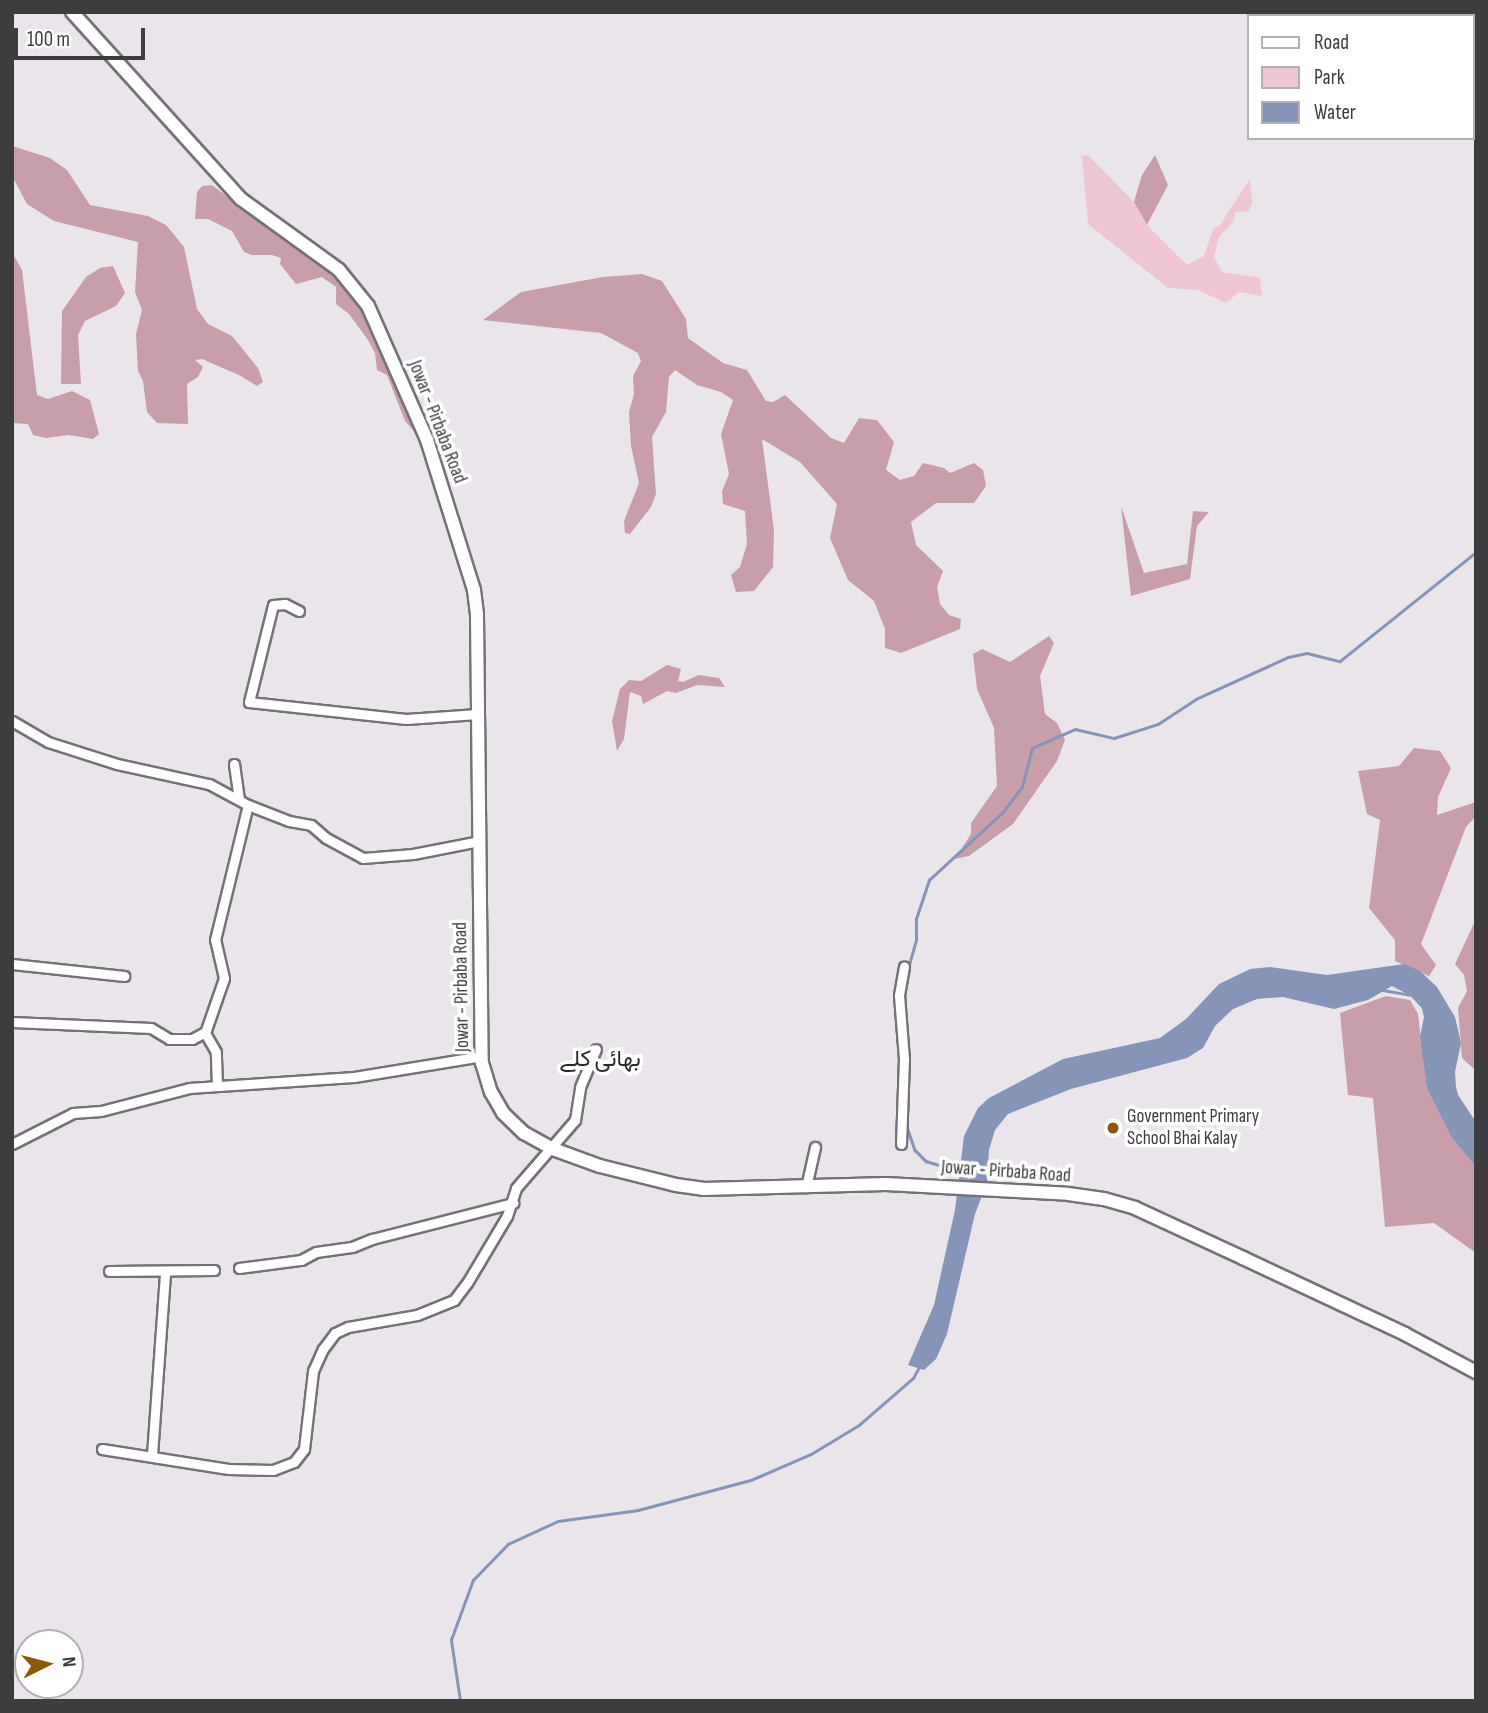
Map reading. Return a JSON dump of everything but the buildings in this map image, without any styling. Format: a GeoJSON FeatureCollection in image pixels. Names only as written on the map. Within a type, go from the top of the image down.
{"type":"FeatureCollection","features":[{"type":"Feature","properties":{"kind":"main road","name":"Jowar - Pirbaba Road"},"geometry":{"type":"LineString","coordinates":[[72,12],[241,199],[339,270],[368,306],[427,440],[474,590],[482,1056],[491,1092],[503,1113],[524,1132],[552,1149],[600,1166],[676,1185],[703,1189],[886,1184],[1068,1194],[1135,1208],[1405,1334],[1476,1372]]}},
{"type":"Feature","properties":{"kind":"street"},"geometry":{"type":"LineString","coordinates":[[299,611],[285,604],[274,604],[249,702],[406,719],[478,715]]}},
{"type":"Feature","properties":{"kind":"street"},"geometry":{"type":"LineString","coordinates":[[12,721],[48,742],[117,764],[209,784],[248,805],[289,821],[311,825],[326,838],[363,858],[413,854],[479,841]]}},
{"type":"Feature","properties":{"kind":"street"},"geometry":{"type":"LineString","coordinates":[[234,764],[239,799]]}},
{"type":"Feature","properties":{"kind":"street"},"geometry":{"type":"LineString","coordinates":[[12,1022],[151,1028],[169,1039],[192,1039],[205,1032],[223,978],[215,940],[248,805]]}},
{"type":"Feature","properties":{"kind":"street"},"geometry":{"type":"LineString","coordinates":[[12,964],[124,976]]}},
{"type":"Feature","properties":{"kind":"street"},"geometry":{"type":"LineString","coordinates":[[901,1144],[904,1059],[899,995],[904,967]]}},
{"type":"Feature","properties":{"kind":"street"},"geometry":{"type":"LineString","coordinates":[[205,1032],[216,1052],[216,1086]]}},
{"type":"Feature","properties":{"kind":"street"},"geometry":{"type":"LineString","coordinates":[[102,1449],[228,1469],[273,1470],[294,1462],[304,1449],[313,1371],[335,1333],[348,1327],[416,1315],[453,1300],[488,1249],[513,1202],[516,1188],[575,1120],[580,1087],[596,1049]]}},
{"type":"Feature","properties":{"kind":"street"},"geometry":{"type":"LineString","coordinates":[[12,1144],[73,1113],[102,1111],[189,1088],[354,1077],[482,1056]]}},
{"type":"Feature","properties":{"kind":"street"},"geometry":{"type":"LineString","coordinates":[[806,1187],[815,1147]]}},
{"type":"Feature","properties":{"kind":"street"},"geometry":{"type":"LineString","coordinates":[[239,1268],[301,1260],[316,1252],[352,1247],[372,1239],[513,1202]]}},
{"type":"Feature","properties":{"kind":"street"},"geometry":{"type":"LineString","coordinates":[[109,1271],[214,1270]]}},
{"type":"Feature","properties":{"kind":"street"},"geometry":{"type":"LineString","coordinates":[[152,1455],[166,1272]]}},
{"type":"Feature","properties":{"kind":"green space"},"geometry":{"type":"Polygon","coordinates":[[[1088,155],[1134,202],[1147,225],[1187,265],[1204,256],[1213,229],[1220,225],[1250,179],[1252,202],[1249,211],[1235,212],[1234,221],[1219,237],[1214,257],[1222,272],[1260,278],[1262,296],[1239,292],[1226,303],[1198,290],[1168,288],[1088,224],[1082,156],[1088,155]]]}},
{"type":"Feature","properties":{"kind":"shaded area"},"geometry":{"type":"Polygon","coordinates":[[[12,146],[50,158],[67,170],[90,205],[148,216],[166,225],[184,247],[197,309],[208,324],[232,336],[258,368],[263,382],[257,386],[202,359],[195,360],[203,367],[198,377],[187,384],[188,424],[157,423],[147,412],[143,381],[138,371],[136,334],[142,310],[135,292],[138,242],[54,221],[27,204],[12,176],[12,146]]]}},
{"type":"Feature","properties":{"kind":"shaded area"},"geometry":{"type":"Polygon","coordinates":[[[1155,155],[1168,185],[1147,225],[1134,202],[1142,175],[1155,155]]]}},
{"type":"Feature","properties":{"kind":"shaded area"},"geometry":{"type":"Polygon","coordinates":[[[212,185],[267,227],[298,245],[343,282],[360,302],[420,438],[405,421],[387,375],[377,370],[375,353],[368,340],[349,314],[336,304],[336,287],[322,277],[296,284],[280,264],[281,258],[244,252],[232,231],[208,219],[195,219],[197,192],[202,186],[212,185]]]}},
{"type":"Feature","properties":{"kind":"shaded area"},"geometry":{"type":"Polygon","coordinates":[[[12,252],[22,270],[37,395],[48,399],[72,391],[90,400],[99,434],[93,439],[69,435],[46,438],[33,435],[28,424],[12,423],[12,252]]]}},
{"type":"Feature","properties":{"kind":"shaded area"},"geometry":{"type":"Polygon","coordinates":[[[113,266],[125,293],[116,306],[85,321],[78,335],[81,384],[61,384],[62,311],[86,277],[100,268],[113,266]]]}},
{"type":"Feature","properties":{"kind":"shaded area"},"geometry":{"type":"Polygon","coordinates":[[[642,274],[662,281],[686,319],[688,338],[723,363],[747,370],[766,401],[773,402],[785,395],[831,438],[844,443],[859,418],[877,420],[894,442],[886,470],[900,480],[914,476],[923,463],[944,468],[950,473],[974,463],[983,470],[986,486],[974,503],[936,503],[911,522],[916,545],[943,571],[937,587],[940,604],[949,615],[961,619],[960,629],[901,653],[885,648],[885,629],[874,601],[848,580],[830,538],[837,504],[800,462],[762,439],[774,530],[773,567],[754,591],[736,592],[731,575],[740,567],[747,544],[745,511],[723,504],[722,491],[729,474],[721,434],[733,400],[721,392],[697,385],[675,370],[669,377],[666,412],[652,437],[656,494],[651,507],[630,534],[625,533],[624,521],[639,483],[631,446],[629,412],[634,394],[633,376],[641,361],[638,353],[601,333],[483,320],[521,292],[603,277],[642,274]]]}},
{"type":"Feature","properties":{"kind":"shaded area"},"geometry":{"type":"Polygon","coordinates":[[[1121,506],[1144,573],[1187,564],[1193,511],[1209,512],[1197,526],[1190,579],[1131,596],[1121,506]]]}},
{"type":"Feature","properties":{"kind":"shaded area"},"geometry":{"type":"Polygon","coordinates":[[[1049,636],[1054,643],[1040,676],[1045,714],[1057,723],[1065,740],[1057,761],[1013,824],[969,856],[955,859],[971,834],[971,823],[997,786],[994,728],[977,689],[973,654],[982,649],[1010,662],[1049,636]]]}},
{"type":"Feature","properties":{"kind":"shaded area"},"geometry":{"type":"Polygon","coordinates":[[[667,665],[681,669],[678,681],[683,682],[699,675],[719,678],[725,687],[697,685],[676,693],[667,691],[643,704],[641,696],[630,692],[624,739],[617,751],[612,721],[620,689],[629,680],[641,681],[667,665]]]}},
{"type":"Feature","properties":{"kind":"shaded area"},"geometry":{"type":"Polygon","coordinates":[[[1414,748],[1440,751],[1451,768],[1438,797],[1437,815],[1476,802],[1476,816],[1466,827],[1421,944],[1436,965],[1429,976],[1395,961],[1395,940],[1369,908],[1380,820],[1367,814],[1358,771],[1399,766],[1414,748]]]}},
{"type":"Feature","properties":{"kind":"shaded area"},"geometry":{"type":"Polygon","coordinates":[[[1476,919],[1476,1089],[1474,1069],[1462,1058],[1458,1008],[1467,991],[1464,975],[1455,964],[1476,919]]]}},
{"type":"Feature","properties":{"kind":"shaded area"},"geometry":{"type":"Polygon","coordinates":[[[1386,996],[1410,1000],[1418,1014],[1427,1089],[1451,1137],[1476,1167],[1476,1253],[1434,1223],[1385,1227],[1373,1098],[1348,1095],[1340,1013],[1386,996]]]}},
{"type":"Feature","properties":{"kind":"water"},"geometry":{"type":"Polygon","coordinates":[[[1404,964],[1420,971],[1437,987],[1455,1017],[1461,1043],[1455,1072],[1456,1087],[1458,1095],[1476,1122],[1476,1167],[1451,1137],[1427,1089],[1420,1037],[1424,1017],[1420,1001],[1392,986],[1368,1000],[1334,1009],[1283,997],[1257,999],[1233,1009],[1215,1026],[1203,1048],[1187,1058],[1071,1089],[1008,1114],[995,1130],[989,1150],[987,1183],[975,1214],[947,1334],[936,1359],[924,1370],[908,1365],[934,1305],[955,1210],[964,1136],[978,1108],[989,1098],[1063,1059],[1160,1038],[1186,1019],[1219,984],[1250,969],[1270,967],[1327,975],[1404,964]]]}},
{"type":"Feature","properties":{"kind":"waterway"},"geometry":{"type":"LineString","coordinates":[[908,968],[916,940],[916,919],[929,880],[1003,812],[1022,787],[1032,748],[1075,729],[1114,738],[1158,724],[1196,699],[1288,657],[1307,653],[1340,661],[1476,552]]}},
{"type":"Feature","properties":{"kind":"waterway"},"geometry":{"type":"LineString","coordinates":[[905,984],[905,1020]]}},
{"type":"Feature","properties":{"kind":"waterway"},"geometry":{"type":"LineString","coordinates":[[1383,990],[1412,995],[1423,1007]]}},
{"type":"Feature","properties":{"kind":"waterway"},"geometry":{"type":"LineString","coordinates":[[906,1124],[915,1150],[926,1161],[962,1172]]}},
{"type":"Feature","properties":{"kind":"waterway"},"geometry":{"type":"LineString","coordinates":[[460,1701],[451,1640],[473,1580],[508,1544],[558,1521],[638,1510],[751,1480],[811,1454],[859,1425],[913,1378],[919,1367]]}},
{"type":"Feature","properties":{"kind":"place","name":"Government Primary School Bhai Kalay"},"geometry":{"type":"Point","coordinates":[1113,1128]}},
{"type":"Feature","properties":{"kind":"district","name":"بھائی كلے"},"geometry":{"type":"Point","coordinates":[600,1059]}}]}
